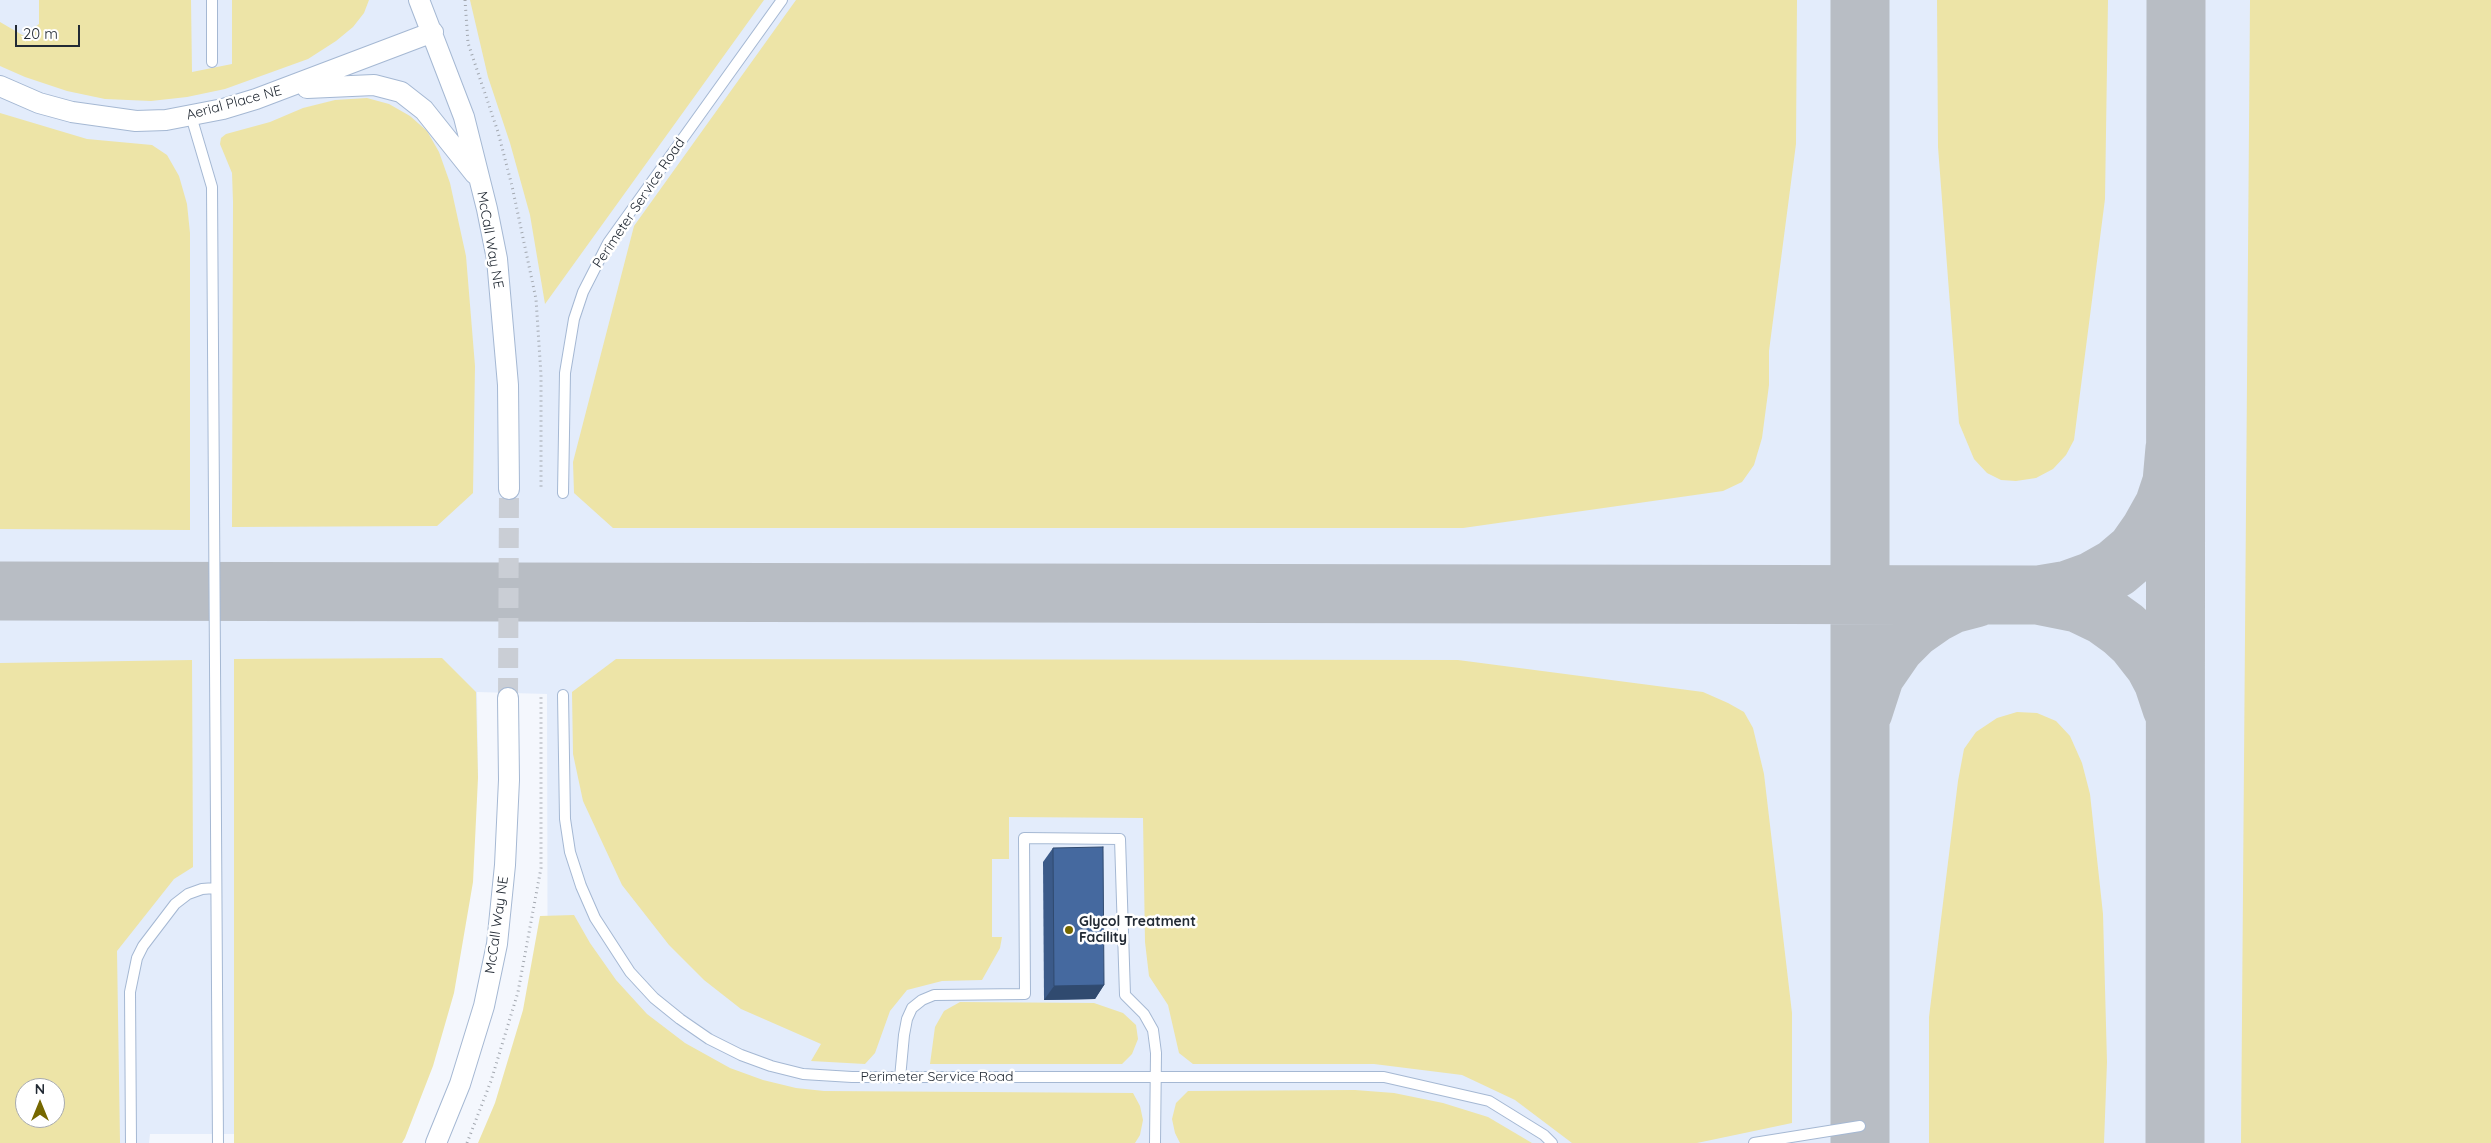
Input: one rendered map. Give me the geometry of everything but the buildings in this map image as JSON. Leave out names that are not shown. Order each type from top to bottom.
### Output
[{"type":"street","name":"McCall Way NE","points":[[419,0],[433,32],[464,117],[487,209],[497,259],[508,385],[509,490]]},
{"type":"street","name":"Aerial Place NE","points":[[0,86],[39,103],[72,112],[107,118],[166,120],[222,109],[285,90],[433,32]]},
{"type":"street","points":[[285,90],[356,84],[387,87],[401,92],[424,110],[479,179]]},
{"type":"street","name":"McCall Way NE","points":[[436,1143],[460,1084],[484,1006],[497,944],[505,865],[510,780],[508,698]]},
{"type":"lane","points":[[212,0],[212,62]]},
{"type":"lane","name":"Perimeter Service Road","points":[[563,493],[564,373],[574,319],[583,292],[608,243],[782,0]]},
{"type":"lane","points":[[191,116],[212,187],[218,1143]]},
{"type":"lane","name":"Perimeter Service Road","points":[[563,695],[564,819],[570,852],[581,886],[595,918],[630,972],[654,998],[709,1039],[741,1055],[771,1066],[803,1074],[900,1078],[1384,1076],[1489,1101],[1544,1135],[1552,1143]]},
{"type":"lane","points":[[900,1078],[907,1019],[912,1008],[922,1000],[934,995],[1025,994],[1024,838],[1120,839],[1125,995],[1144,1014],[1153,1030],[1156,1078],[1155,1143]]},
{"type":"lane","points":[[131,1143],[130,992],[137,958],[143,946],[175,904],[188,894],[202,889],[215,888]]},
{"type":"lane","points":[[1754,1143],[1860,1126]]},
{"type":"shaded area","points":[[0,0],[2491,0],[2491,1143],[548,1143],[547,694],[477,692],[478,776],[358,1134],[150,1134],[149,1143],[0,1143]]},
{"type":"shaded area","points":[[39,0],[191,0],[192,72],[232,64],[232,0],[369,0],[364,13],[353,27],[336,41],[308,59],[225,89],[187,97],[151,101],[105,99],[67,91],[25,77],[0,66],[0,22],[24,36],[39,24]]},
{"type":"shaded area","points":[[470,0],[764,0],[545,304],[530,215],[510,143],[488,77]]},
{"type":"shaded area","points":[[796,0],[1797,0],[1796,144],[1769,351],[1769,385],[1762,438],[1754,465],[1742,482],[1723,491],[1463,528],[613,528],[574,493],[573,462],[634,226]]},
{"type":"shaded area","points":[[1937,0],[2108,0],[2105,199],[2074,440],[2066,455],[2053,469],[2036,478],[2016,481],[2001,480],[1987,473],[1974,459],[1959,423],[1938,147]]},
{"type":"shaded area","points":[[2250,0],[2491,0],[2491,1143],[2241,1143]]},
{"type":"shaded area","points":[[367,98],[389,104],[410,116],[427,131],[439,152],[450,183],[466,256],[475,366],[473,493],[437,526],[232,527],[233,202],[232,173],[220,144],[221,138],[226,134],[270,122],[303,108],[335,100]]},
{"type":"shaded area","points":[[0,113],[87,139],[152,145],[167,155],[179,176],[187,204],[190,233],[190,530],[0,529]]},
{"type":"shaded area","points":[[442,658],[476,692],[478,778],[473,882],[454,993],[433,1066],[405,1138],[402,1143],[234,1143],[234,659]]},
{"type":"shaded area","points":[[616,659],[1458,660],[1703,692],[1744,712],[1753,728],[1764,774],[1792,1013],[1792,1123],[1697,1143],[1572,1143],[1515,1100],[1462,1075],[1374,1064],[1193,1064],[1179,1053],[1168,1005],[1149,976],[1145,942],[1143,818],[1009,817],[1009,859],[992,859],[992,937],[1002,937],[1000,948],[982,980],[942,981],[907,990],[890,1011],[875,1053],[865,1064],[811,1061],[821,1044],[741,1009],[704,980],[669,945],[622,885],[583,801],[573,754],[572,692]]},
{"type":"shaded area","points":[[192,660],[193,867],[174,879],[117,951],[120,1143],[0,1143],[0,663]]},
{"type":"shaded area","points":[[2017,712],[2037,713],[2056,721],[2070,736],[2082,763],[2090,794],[2103,914],[2107,1062],[2104,1143],[1929,1143],[1929,1017],[1958,781],[1964,749],[1976,732],[1997,718]]},
{"type":"shaded area","points":[[574,915],[590,943],[616,980],[647,1014],[685,1043],[730,1068],[763,1080],[796,1088],[824,1091],[1133,1093],[1140,1106],[1143,1120],[1140,1135],[1135,1143],[478,1143],[495,1103],[523,1010],[540,916]]},
{"type":"shaded area","points":[[960,1002],[1094,1003],[1123,1013],[1136,1025],[1138,1039],[1132,1054],[1122,1064],[930,1064],[935,1027],[944,1011]]},
{"type":"shaded area","points":[[1355,1090],[1394,1093],[1443,1103],[1488,1117],[1532,1143],[1180,1143],[1175,1133],[1172,1119],[1176,1103],[1188,1091]]},
{"type":"taxiway","points":[[1860,0],[1860,1143]]},
{"type":"taxiway","points":[[2175,1143],[2176,0]]},
{"type":"taxiway","points":[[0,591],[2038,595],[2068,590],[2093,581],[2116,568],[2136,551],[2164,506],[2172,482],[2175,448]]},
{"type":"taxiway","points":[[2038,595],[2078,603],[2105,616],[2123,629],[2136,641],[2154,664],[2163,681],[2172,708]]},
{"type":"taxiway","points":[[1863,712],[1875,675],[1895,646],[1913,628],[1933,614],[1952,604],[1975,598]]},
{"type":"tunnel","points":[[508,698],[509,489]]},
{"type":"place","name":"Glycol Treatment Facility","points":[[1069,930]]}]
